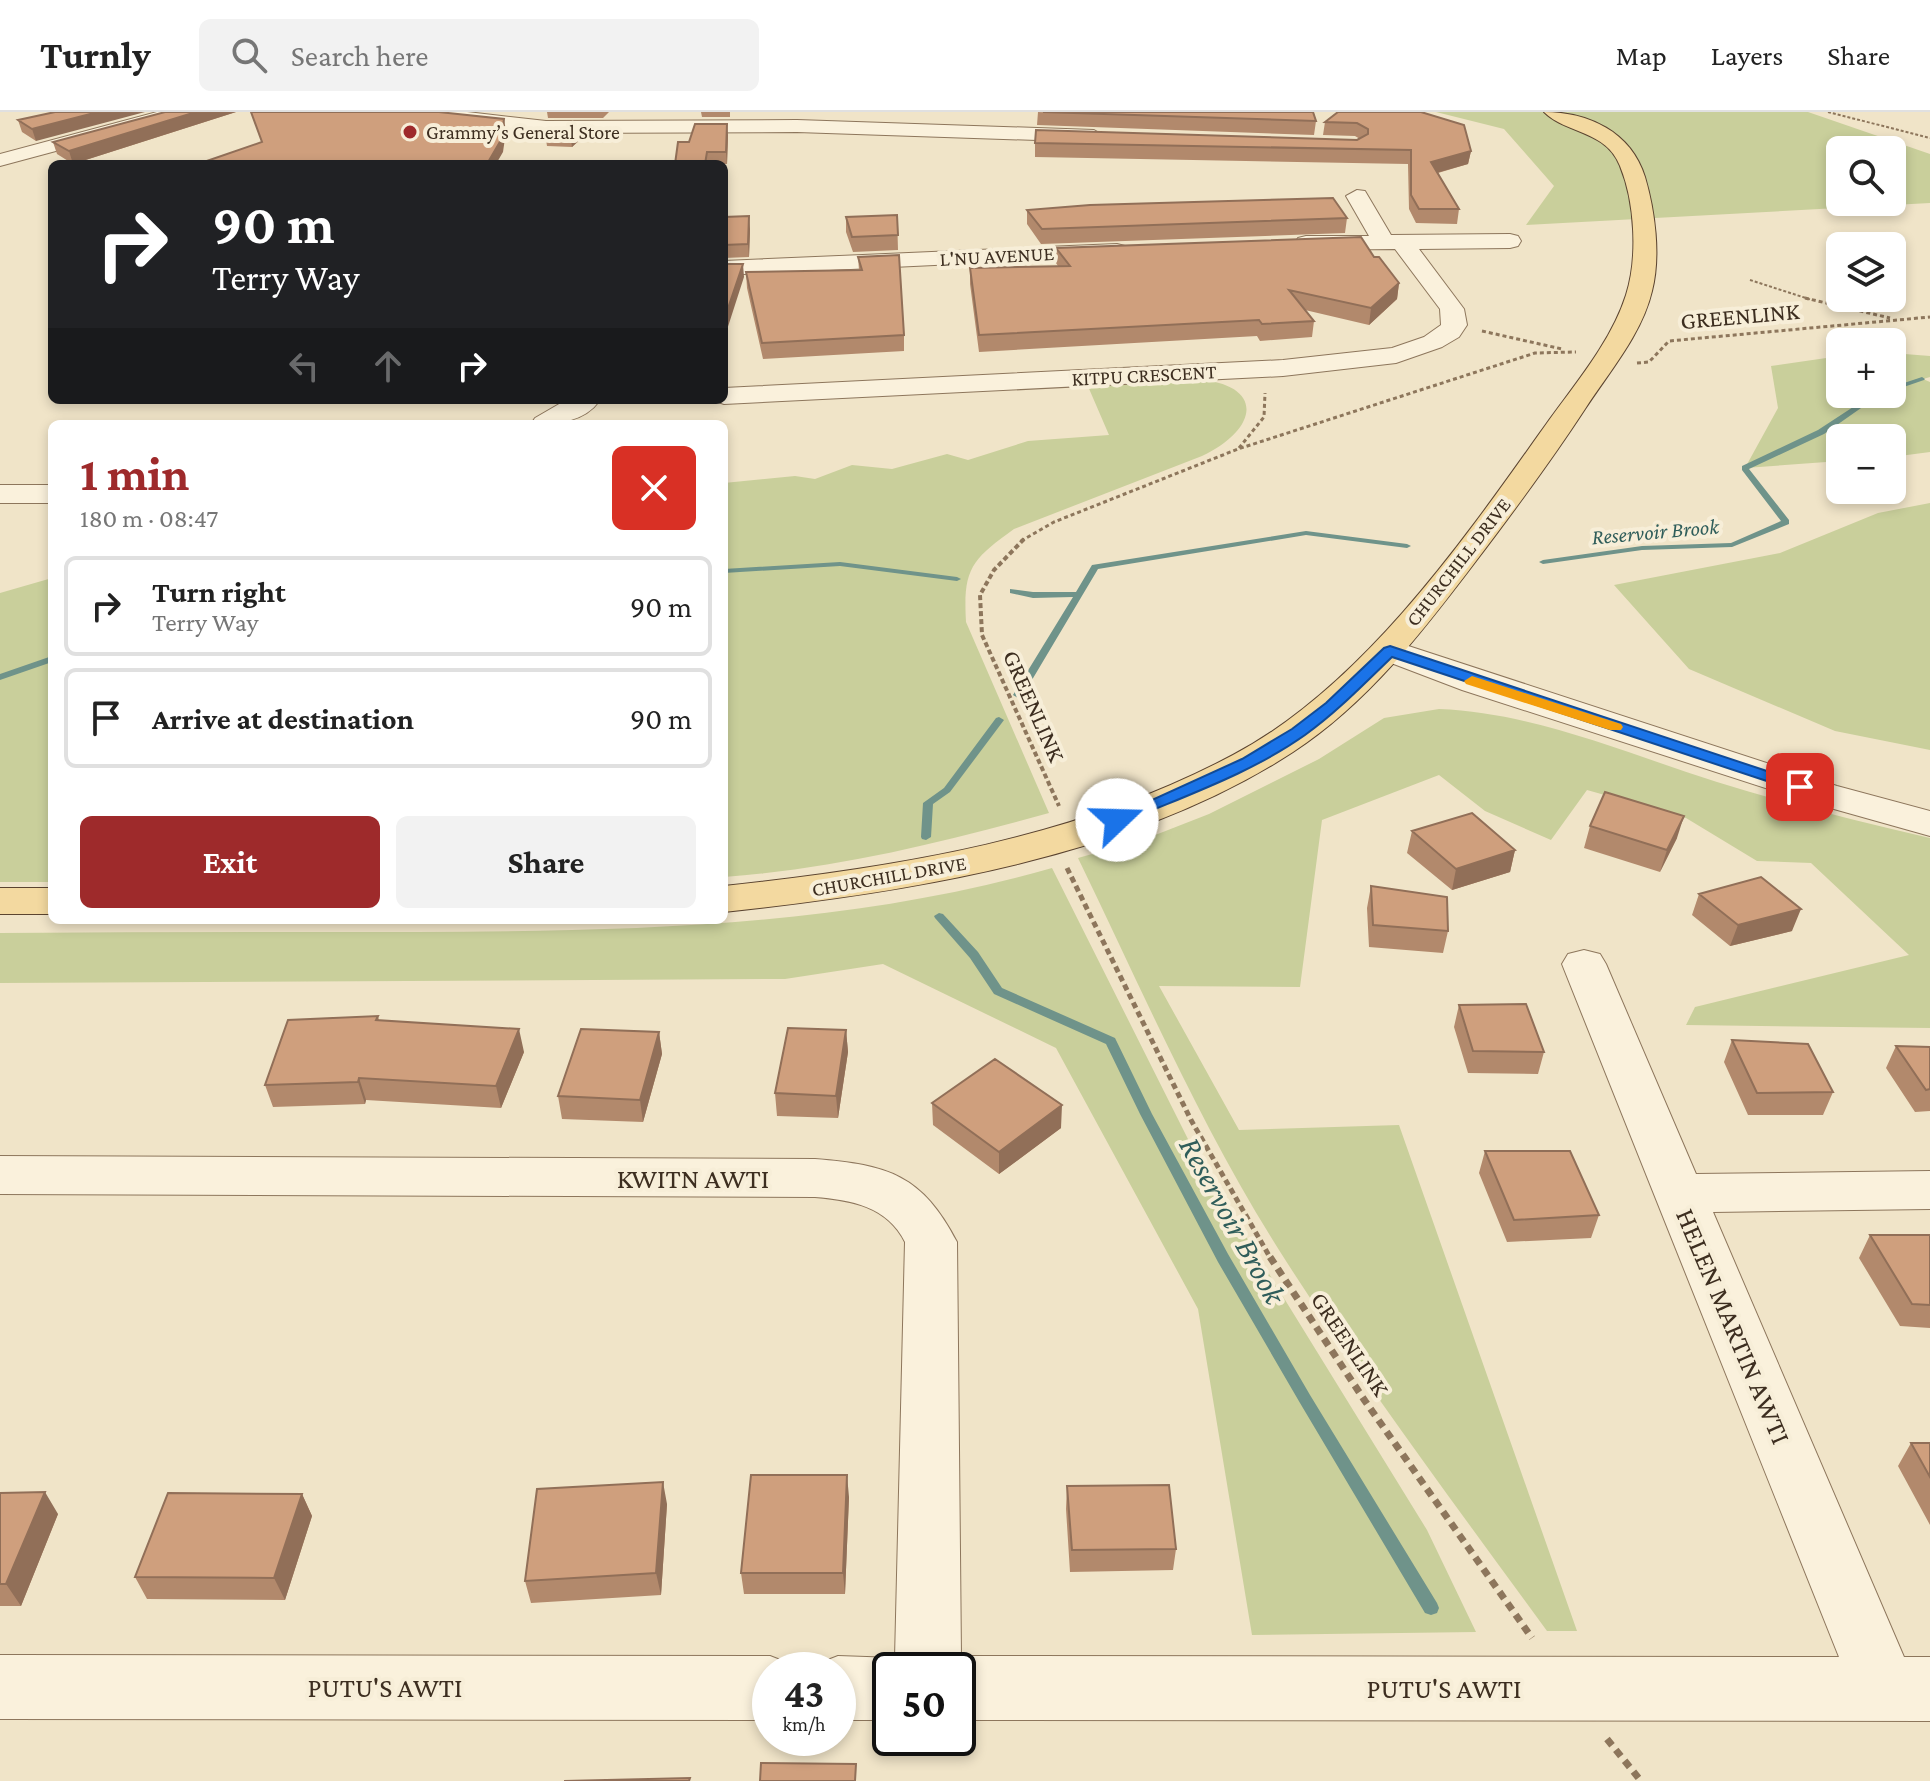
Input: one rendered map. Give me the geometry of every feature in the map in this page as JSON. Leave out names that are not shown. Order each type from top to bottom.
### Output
[{"type":"main road","name":"CHURCHILL DRIVE","points":[[728,899],[862,884],[974,862],[1063,839],[1144,810],[1248,763],[1298,733],[1332,707],[1390,651],[1544,450],[1631,315],[1641,286],[1644,239],[1634,174],[1628,159],[1613,143],[1591,128],[1554,112]]},
{"type":"main road","points":[[0,901],[48,901]]},
{"type":"street","points":[[4,159],[179,112]]},
{"type":"street","points":[[417,112],[522,126],[797,126],[1111,137]]},
{"type":"street","points":[[4,159],[41,174]]},
{"type":"street","points":[[1357,196],[1452,309],[1454,325]]},
{"type":"street","points":[[1285,243],[1510,241]]},
{"type":"street","name":"L'NU AVENUE","points":[[728,268],[1146,249]]},
{"type":"street","name":"KITPU CRESCENT","points":[[728,396],[1258,369],[1396,355],[1433,342],[1450,332],[1454,325]]},
{"type":"street","points":[[552,420],[579,404]]},
{"type":"street","points":[[0,494],[48,494]]},
{"type":"street","points":[[1390,651],[1475,682],[1810,790],[1930,824]]},
{"type":"street","name":"HELEN MARTIN AWTI","points":[[1584,964],[1679,1193],[1907,1689]]},
{"type":"street","name":"KWITN AWTI","points":[[0,1175],[815,1178],[846,1180],[891,1194],[923,1221],[931,1242],[928,1652]]},
{"type":"street","points":[[1679,1193],[1930,1190]]},
{"type":"street","name":"PUTU'S AWTI","points":[[0,1687],[752,1688]]},
{"type":"street","name":"PUTU'S AWTI","points":[[976,1688],[1907,1689]]},
{"type":"path","points":[[1828,112],[1930,138]]},
{"type":"path","points":[[1750,280],[1834,307],[1899,319]]},
{"type":"path","name":"GREENLINK","points":[[1641,1781],[1567,1688],[1338,1360],[1268,1253],[1209,1153],[1065,863],[1059,807],[982,635],[980,595],[994,570],[1021,541],[1054,522],[1238,449],[1535,353],[1571,351],[1649,362],[1669,341],[1930,317]]},
{"type":"path","points":[[1454,325],[1571,351]]},
{"type":"path","points":[[1238,449],[1259,429],[1268,409],[1258,369]]},
{"type":"green space","points":[[1436,112],[1808,112],[1878,136],[1826,136],[1826,209],[1526,225],[1554,186],[1504,129]]},
{"type":"green space","points":[[1906,146],[1930,154],[1930,203],[1906,204]]},
{"type":"green space","points":[[1906,354],[1930,356],[1930,377],[1923,379],[1930,382],[1930,452],[1906,455],[1906,424],[1826,424],[1826,462],[1745,468],[1778,408],[1771,366],[1826,358],[1826,408],[1906,408]]},
{"type":"green space","points":[[1195,379],[1234,389],[1243,398],[1246,409],[1244,421],[1235,433],[1202,456],[1014,529],[988,549],[973,567],[966,589],[966,622],[1049,813],[848,861],[728,877],[728,483],[795,476],[815,479],[852,465],[892,469],[947,454],[968,460],[1028,441],[1109,435],[1087,384]]},
{"type":"green space","points":[[1930,503],[1930,750],[1835,731],[1689,669],[1614,585],[1780,553],[1878,513]]},
{"type":"green space","points":[[48,579],[48,882],[0,882],[0,593]]},
{"type":"green space","points":[[1439,709],[1475,712],[1545,726],[1743,790],[1930,838],[1930,1028],[1686,1025],[1695,1007],[1909,955],[1811,863],[1757,861],[1686,818],[1587,790],[1551,840],[1485,811],[1439,775],[1322,820],[1300,987],[1159,986],[1239,1130],[1399,1125],[1577,1631],[1547,1631],[1376,1395],[1279,1250],[1198,1107],[1078,858],[1145,839],[1209,814],[1319,759],[1384,718]]},
{"type":"green space","points":[[1052,868],[1197,1157],[1427,1530],[1476,1632],[1252,1635],[1198,1309],[1056,1048],[883,964],[785,979],[0,983],[0,933],[498,931],[728,924],[896,903],[974,888]]},
{"type":"building","points":[[55,112],[98,112],[32,129],[18,120]]},
{"type":"building","points":[[165,112],[196,112],[69,151],[53,142]]},
{"type":"building","points":[[251,112],[439,112],[504,119],[501,140],[489,160],[210,160],[262,142]]},
{"type":"building","points":[[1043,112],[1313,112],[1316,121]]},
{"type":"building","points":[[1338,112],[1421,112],[1464,125],[1471,151],[1431,162],[1459,209],[1419,209],[1411,195],[1411,150],[1035,143],[1036,130],[1357,140],[1368,134],[1368,129],[1357,123],[1325,122]]},
{"type":"building","points":[[695,124],[727,124],[726,152],[707,152],[706,160],[676,160],[678,142],[689,142]]},
{"type":"building","points":[[546,129],[583,129],[571,140],[546,140]]},
{"type":"building","points":[[1333,198],[1347,218],[1042,229],[1027,210],[1090,205]]},
{"type":"building","points":[[897,215],[898,235],[852,237],[846,217]]},
{"type":"building","points":[[749,216],[748,244],[728,245],[728,217]]},
{"type":"building","points":[[1361,237],[1374,257],[1379,257],[1399,283],[1371,308],[1289,290],[1314,321],[1262,324],[1259,320],[979,335],[970,268],[1070,266],[1056,248]]},
{"type":"building","points":[[899,255],[904,335],[762,343],[746,272],[862,270],[858,257]]},
{"type":"building","points":[[728,264],[743,264],[728,308]]},
{"type":"building","points":[[1605,792],[1684,816],[1667,850],[1590,826]]},
{"type":"building","points":[[1472,813],[1515,850],[1456,869],[1412,831]]},
{"type":"building","points":[[1761,877],[1801,909],[1738,925],[1699,894]]},
{"type":"building","points":[[1371,886],[1447,897],[1448,931],[1373,925]]},
{"type":"building","points":[[1526,1004],[1544,1052],[1473,1051],[1459,1005]]},
{"type":"building","points":[[378,1016],[376,1020],[519,1029],[496,1086],[359,1078],[358,1082],[265,1085],[288,1020]]},
{"type":"building","points":[[788,1028],[846,1030],[836,1096],[775,1093]]},
{"type":"building","points":[[581,1029],[659,1032],[640,1100],[558,1096]]},
{"type":"building","points":[[1732,1040],[1808,1044],[1833,1092],[1757,1093]]},
{"type":"building","points":[[1896,1046],[1930,1047],[1930,1089],[1926,1090]]},
{"type":"building","points":[[995,1059],[1062,1105],[999,1152],[932,1103]]},
{"type":"building","points":[[1485,1151],[1570,1151],[1599,1215],[1514,1220]]},
{"type":"building","points":[[1870,1235],[1930,1235],[1930,1305],[1912,1304]]},
{"type":"building","points":[[1911,1443],[1930,1443],[1930,1477]]},
{"type":"building","points":[[751,1475],[847,1475],[843,1573],[741,1573]]},
{"type":"building","points":[[663,1482],[656,1573],[525,1581],[537,1489]]},
{"type":"building","points":[[1169,1485],[1176,1549],[1072,1550],[1067,1486]]},
{"type":"building","points":[[45,1492],[6,1584],[0,1584],[0,1493]]},
{"type":"building","points":[[168,1493],[302,1494],[274,1578],[135,1577]]},
{"type":"building","points":[[761,1763],[856,1764],[855,1781],[760,1781]]},
{"type":"building","points":[[690,1778],[689,1781],[564,1781]]},
{"type":"waterway","name":"Reservoir Brook","points":[[1906,384],[1922,379]]},
{"type":"waterway","name":"Reservoir Brook","points":[[1543,562],[1642,548],[1732,545],[1786,522],[1745,468],[1821,432],[1857,408]]},
{"type":"waterway","name":"Reservoir Brook","points":[[1079,594],[1095,567],[1306,533],[1407,546]]},
{"type":"waterway","points":[[728,571],[840,564],[957,579]]},
{"type":"waterway","points":[[1013,591],[1033,595],[1079,594]]},
{"type":"waterway","name":"Reservoir Brook","points":[[1018,695],[1079,594]]},
{"type":"waterway","points":[[0,677],[48,660]]},
{"type":"waterway","name":"Reservoir Brook","points":[[926,837],[928,803],[947,790],[999,720]]},
{"type":"waterway","name":"Reservoir Brook","points":[[939,916],[974,955],[998,991],[1111,1041],[1223,1258],[1431,1608]]},
{"type":"slow traffic","points":[[1472,681],[1616,727]]},
{"type":"place","name":"Grammy’s General Store","points":[[410,132]]},
{"type":"route","points":[[1117,820],[1248,763],[1298,733],[1332,707],[1390,651],[1475,682],[1800,787]]}]
